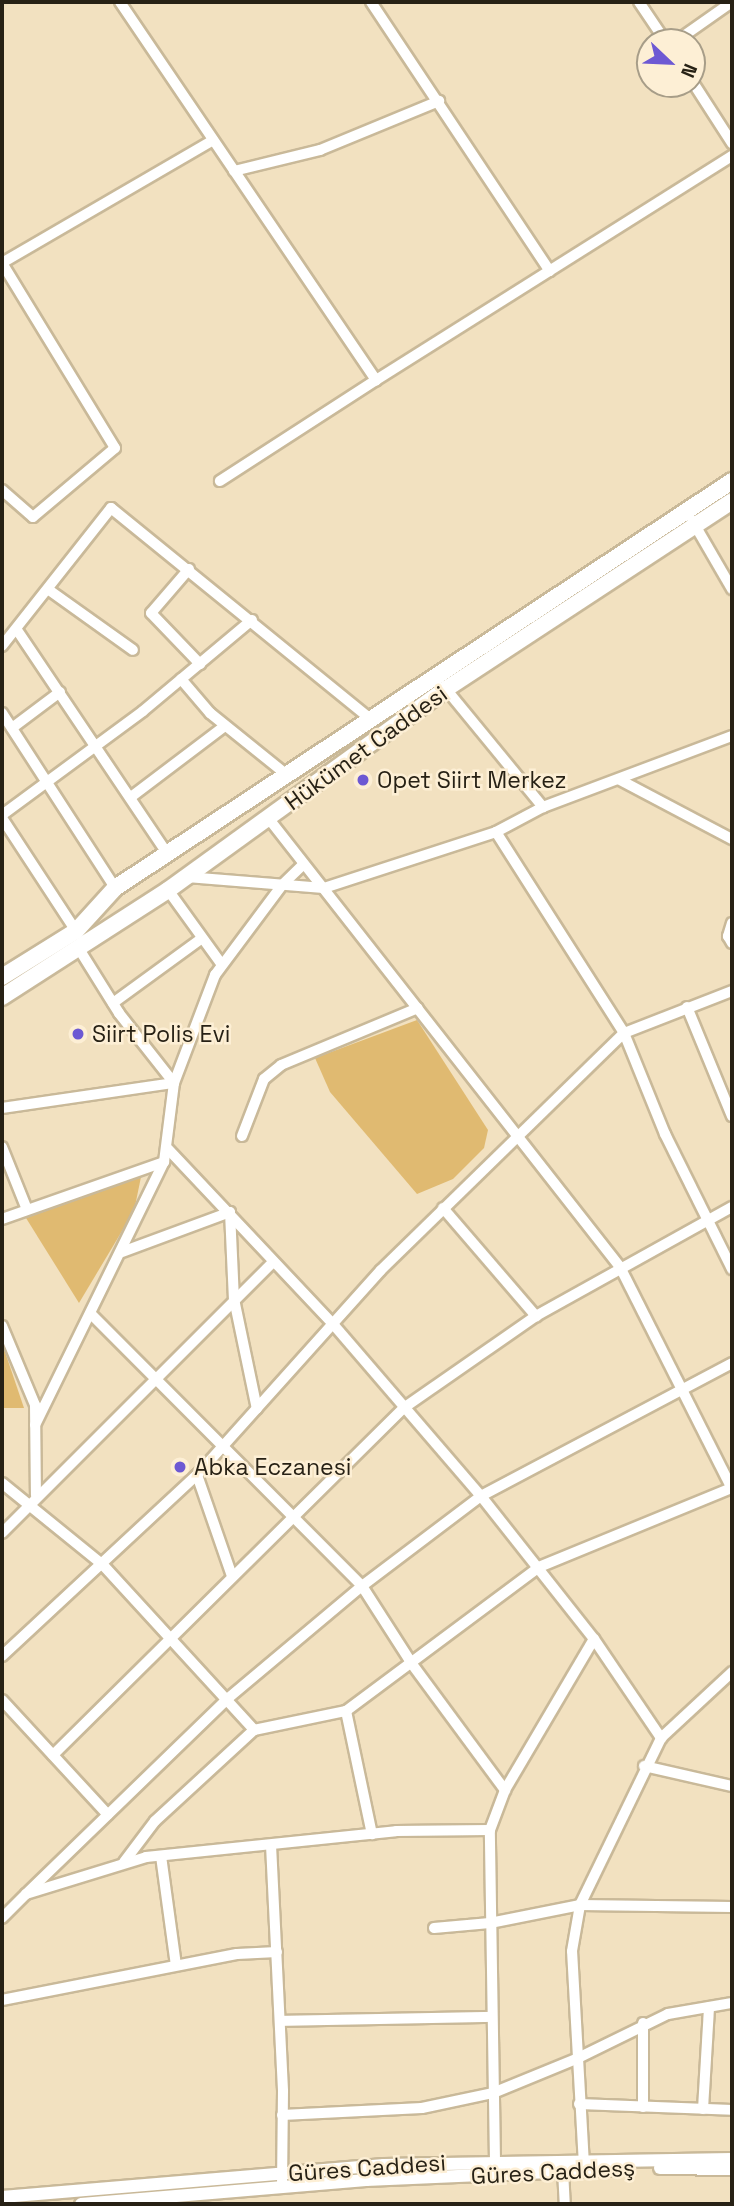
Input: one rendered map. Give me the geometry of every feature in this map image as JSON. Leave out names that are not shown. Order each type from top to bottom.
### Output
[{"type":"main road","points":[[3,974],[76,931],[115,888],[369,718],[691,518],[732,481]]},
{"type":"main road","name":"Hükümet Caddesi","points":[[2,997],[168,891],[446,689],[691,518],[732,501]]},
{"type":"street","points":[[120,2],[376,380]]},
{"type":"street","points":[[371,2],[550,271]]},
{"type":"street","points":[[639,2],[657,28]]},
{"type":"street","points":[[695,28],[732,2]]},
{"type":"street","points":[[703,98],[732,142]]},
{"type":"street","points":[[234,171],[320,150],[439,101]]},
{"type":"street","points":[[2,490],[33,517],[115,448],[2,263],[213,140]]},
{"type":"street","points":[[220,481],[732,156]]},
{"type":"street","points":[[2,646],[49,590],[111,508],[369,718]]},
{"type":"street","points":[[691,518],[732,589]]},
{"type":"street","points":[[189,569],[151,612],[200,664]]},
{"type":"street","points":[[49,590],[133,650]]},
{"type":"street","points":[[76,931],[2,817],[252,621]]},
{"type":"street","points":[[17,630],[97,745],[167,853]]},
{"type":"street","points":[[181,679],[225,726],[286,774]]},
{"type":"street","points":[[446,689],[544,807]]},
{"type":"street","points":[[12,729],[60,692]]},
{"type":"street","points":[[2,713],[115,888]]},
{"type":"street","points":[[131,797],[225,726]]},
{"type":"street","points":[[187,877],[324,888],[496,832],[544,807],[732,736]]},
{"type":"street","points":[[620,780],[732,839]]},
{"type":"street","points":[[124,1863],[155,1821],[254,1730],[346,1711],[538,1567],[732,1488],[620,1267],[269,819]]},
{"type":"street","points":[[496,832],[624,1033],[707,1221],[732,1269]]},
{"type":"street","points":[[36,1425],[92,1315],[164,1162],[169,1149],[174,1083],[222,965],[282,885],[304,863]]},
{"type":"street","points":[[168,891],[222,965]]},
{"type":"street","points":[[732,923],[728,936],[732,943]]},
{"type":"street","points":[[113,1003],[202,938]]},
{"type":"street","points":[[79,949],[113,1003],[174,1083]]},
{"type":"street","points":[[2,1656],[197,1475],[333,1324],[443,1208],[624,1033],[732,991]]},
{"type":"street","points":[[688,1007],[732,1116]]},
{"type":"street","points":[[242,1136],[264,1079],[281,1065],[418,1008]]},
{"type":"street","points":[[2,1108],[174,1083]]},
{"type":"street","points":[[2,1147],[26,1207]]},
{"type":"street","points":[[169,1149],[333,1324],[481,1496],[594,1639],[661,1738]]},
{"type":"street","points":[[2,1219],[26,1207],[164,1162]]},
{"type":"street","points":[[53,1755],[405,1406],[536,1316],[732,1207]]},
{"type":"street","points":[[443,1208],[536,1316]]},
{"type":"street","points":[[122,1252],[230,1212]]},
{"type":"street","points":[[230,1212],[234,1298],[257,1409]]},
{"type":"street","points":[[2,1533],[28,1503],[155,1375],[273,1262]]},
{"type":"street","points":[[92,1315],[225,1444],[362,1586],[412,1664],[505,1790]]},
{"type":"street","points":[[2,1326],[35,1405],[36,1495]]},
{"type":"street","points":[[2,1918],[226,1700],[362,1586],[481,1496],[732,1363]]},
{"type":"street","points":[[197,1475],[232,1576]]},
{"type":"street","points":[[2,1483],[103,1565],[254,1730]]},
{"type":"street","points":[[495,2161],[490,1830],[505,1790],[594,1639]]},
{"type":"street","points":[[584,2165],[572,1951],[580,1905],[645,1766],[661,1738],[732,1672]]},
{"type":"street","points":[[2,1700],[108,1815]]},
{"type":"street","points":[[346,1711],[372,1834]]},
{"type":"street","points":[[645,1766],[732,1786]]},
{"type":"street","points":[[26,1894],[124,1863],[161,1856],[372,1834],[490,1830]]},
{"type":"street","points":[[271,1844],[280,2021],[282,2179]]},
{"type":"street","points":[[161,1856],[176,1965]]},
{"type":"street","points":[[434,1928],[490,1923],[580,1905],[732,1907]]},
{"type":"street","points":[[2,2000],[176,1965],[277,1952]]},
{"type":"street","points":[[282,2115],[422,2108],[493,2093],[576,2059],[643,2023],[732,2003]]},
{"type":"street","points":[[703,2109],[709,2007]]},
{"type":"street","points":[[280,2021],[492,2017]]},
{"type":"street","points":[[643,2023],[643,2107]]},
{"type":"street","points":[[579,2104],[732,2110]]},
{"type":"street","name":"Güres Caddesi","points":[[2,2197],[282,2179],[495,2161],[584,2165],[732,2159]]},
{"type":"street","name":"Güres Caddesş","points":[[80,2204],[161,2201],[282,2179],[564,2170],[584,2165],[732,2169]]},
{"type":"street","points":[[564,2170],[565,2204]]},
{"type":"shaded area","points":[[417,1020],[488,1130],[484,1148],[453,1179],[417,1194],[330,1092],[315,1058]]},
{"type":"shaded area","points":[[141,1177],[134,1211],[79,1303],[26,1218]]},
{"type":"shaded area","points":[[2,1346],[4,1349],[24,1408],[2,1408]]},
{"type":"place","name":"Opet Siirt Merkez","points":[[363,780]]},
{"type":"place","name":"Siirt Polis Evi","points":[[78,1034]]},
{"type":"place","name":"Abka Eczanesi","points":[[180,1467]]}]
